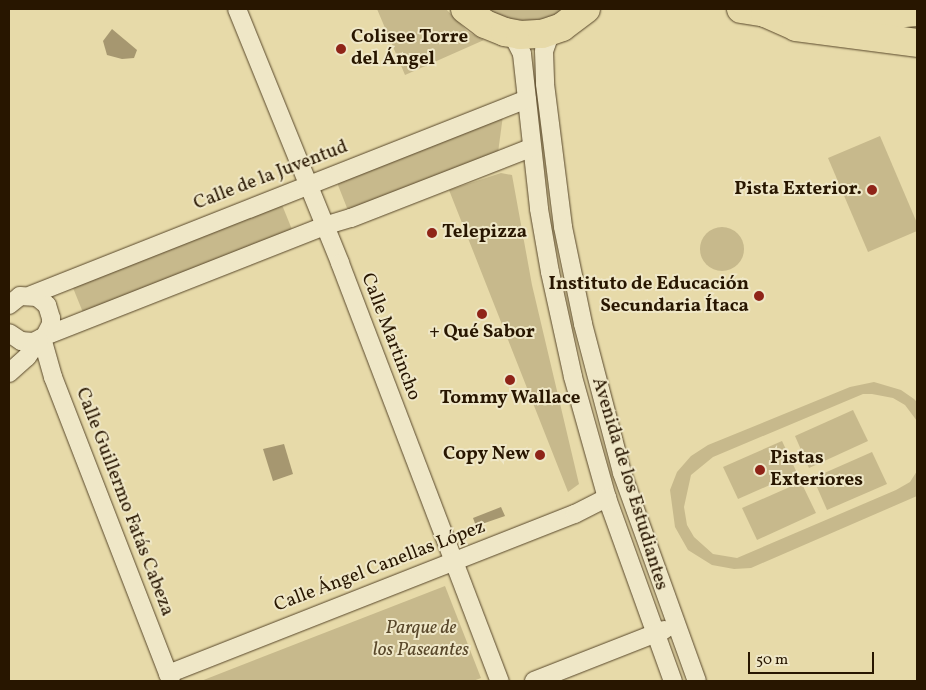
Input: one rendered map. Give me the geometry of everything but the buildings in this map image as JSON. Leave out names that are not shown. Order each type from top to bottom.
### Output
[{"type":"main road","points":[[465,9],[485,24],[512,34],[531,35],[551,31],[570,22],[586,9]]},
{"type":"main road","points":[[753,11],[870,16],[917,12]]},
{"type":"main road","points":[[753,11],[796,27],[917,44]]},
{"type":"street","name":"Calle Martincho","points":[[237,9],[308,184],[500,681]]},
{"type":"street","name":"Avenida de los Estudiantes","points":[[551,31],[545,46],[544,61],[563,227],[582,324],[606,421],[622,473],[697,681]]},
{"type":"street","name":"Avenida de los Estudiantes","points":[[512,34],[522,54],[539,209],[569,360],[607,498],[654,633],[673,681]]},
{"type":"street","name":"Calle de la Juventud","points":[[10,302],[20,296],[31,295],[527,99]]},
{"type":"street","points":[[9,332],[21,342],[42,338],[324,226],[351,218],[531,148]]},
{"type":"street","points":[[539,209],[563,227]]},
{"type":"street","points":[[9,373],[27,357],[51,324],[50,311],[43,300],[31,295]]},
{"type":"street","name":"Calle Guillermo Fatás Cabeza","points":[[42,338],[52,377],[169,678]]},
{"type":"street","name":"Calle Ángel Canellas López","points":[[169,678],[453,561],[575,514],[607,498]]},
{"type":"street","points":[[534,681],[654,633],[677,626]]},
{"type":"green space","points":[[377,9],[446,9],[468,32],[484,40],[405,75]]},
{"type":"green space","points":[[478,9],[572,9],[526,26]]},
{"type":"green space","points":[[504,108],[497,160],[351,218],[334,175]]},
{"type":"green space","name":"Pista Exterior.","points":[[880,136],[917,223],[917,231],[868,252],[828,158]]},
{"type":"green space","points":[[501,173],[512,175],[532,285],[579,484],[568,492],[449,190]]},
{"type":"green space","points":[[280,200],[293,232],[84,315],[71,283]]},
{"type":"green space","points":[[722,227],[734,231],[740,237],[744,249],[740,261],[734,267],[722,271],[710,267],[704,261],[700,249],[704,237],[710,231]]},
{"type":"green space","points":[[874,382],[901,390],[914,399],[917,402],[917,421],[905,405],[893,398],[863,394],[713,457],[691,475],[684,507],[687,525],[694,537],[713,554],[737,558],[896,490],[910,482],[917,471],[917,496],[751,568],[734,569],[712,565],[688,550],[675,527],[670,490],[677,472],[691,456],[708,445],[850,387]]},
{"type":"green space","points":[[853,410],[868,441],[809,468],[795,436]]},
{"type":"green space","name":"Pistas Exteriores","points":[[782,441],[797,473],[738,499],[723,467]]},
{"type":"green space","points":[[872,452],[887,484],[827,510],[813,478]]},
{"type":"green space","points":[[801,482],[816,513],[757,540],[742,508]]},
{"type":"green space","name":"Parque de los Paseantes","points":[[445,586],[481,678],[473,681],[201,681]]},
{"type":"shaded area","points":[[112,29],[137,50],[134,58],[122,59],[107,55],[103,41]]},
{"type":"shaded area","points":[[284,444],[293,474],[273,481],[263,449]]},
{"type":"shaded area","points":[[501,507],[505,516],[476,526],[473,518]]},
{"type":"place","name":"Colisee Torre del Ángel","points":[[341,49]]},
{"type":"place","name":"Pista Exterior.","points":[[872,190]]},
{"type":"place","name":"Telepizza","points":[[432,233]]},
{"type":"place","name":"Instituto de Educación Secundaria Ítaca","points":[[759,296]]},
{"type":"place","name":"+ Qué Sabor","points":[[482,314]]},
{"type":"place","name":"Tommy Wallace","points":[[510,380]]},
{"type":"place","name":"Copy New","points":[[540,455]]},
{"type":"place","name":"Pistas Exteriores","points":[[760,470]]}]
